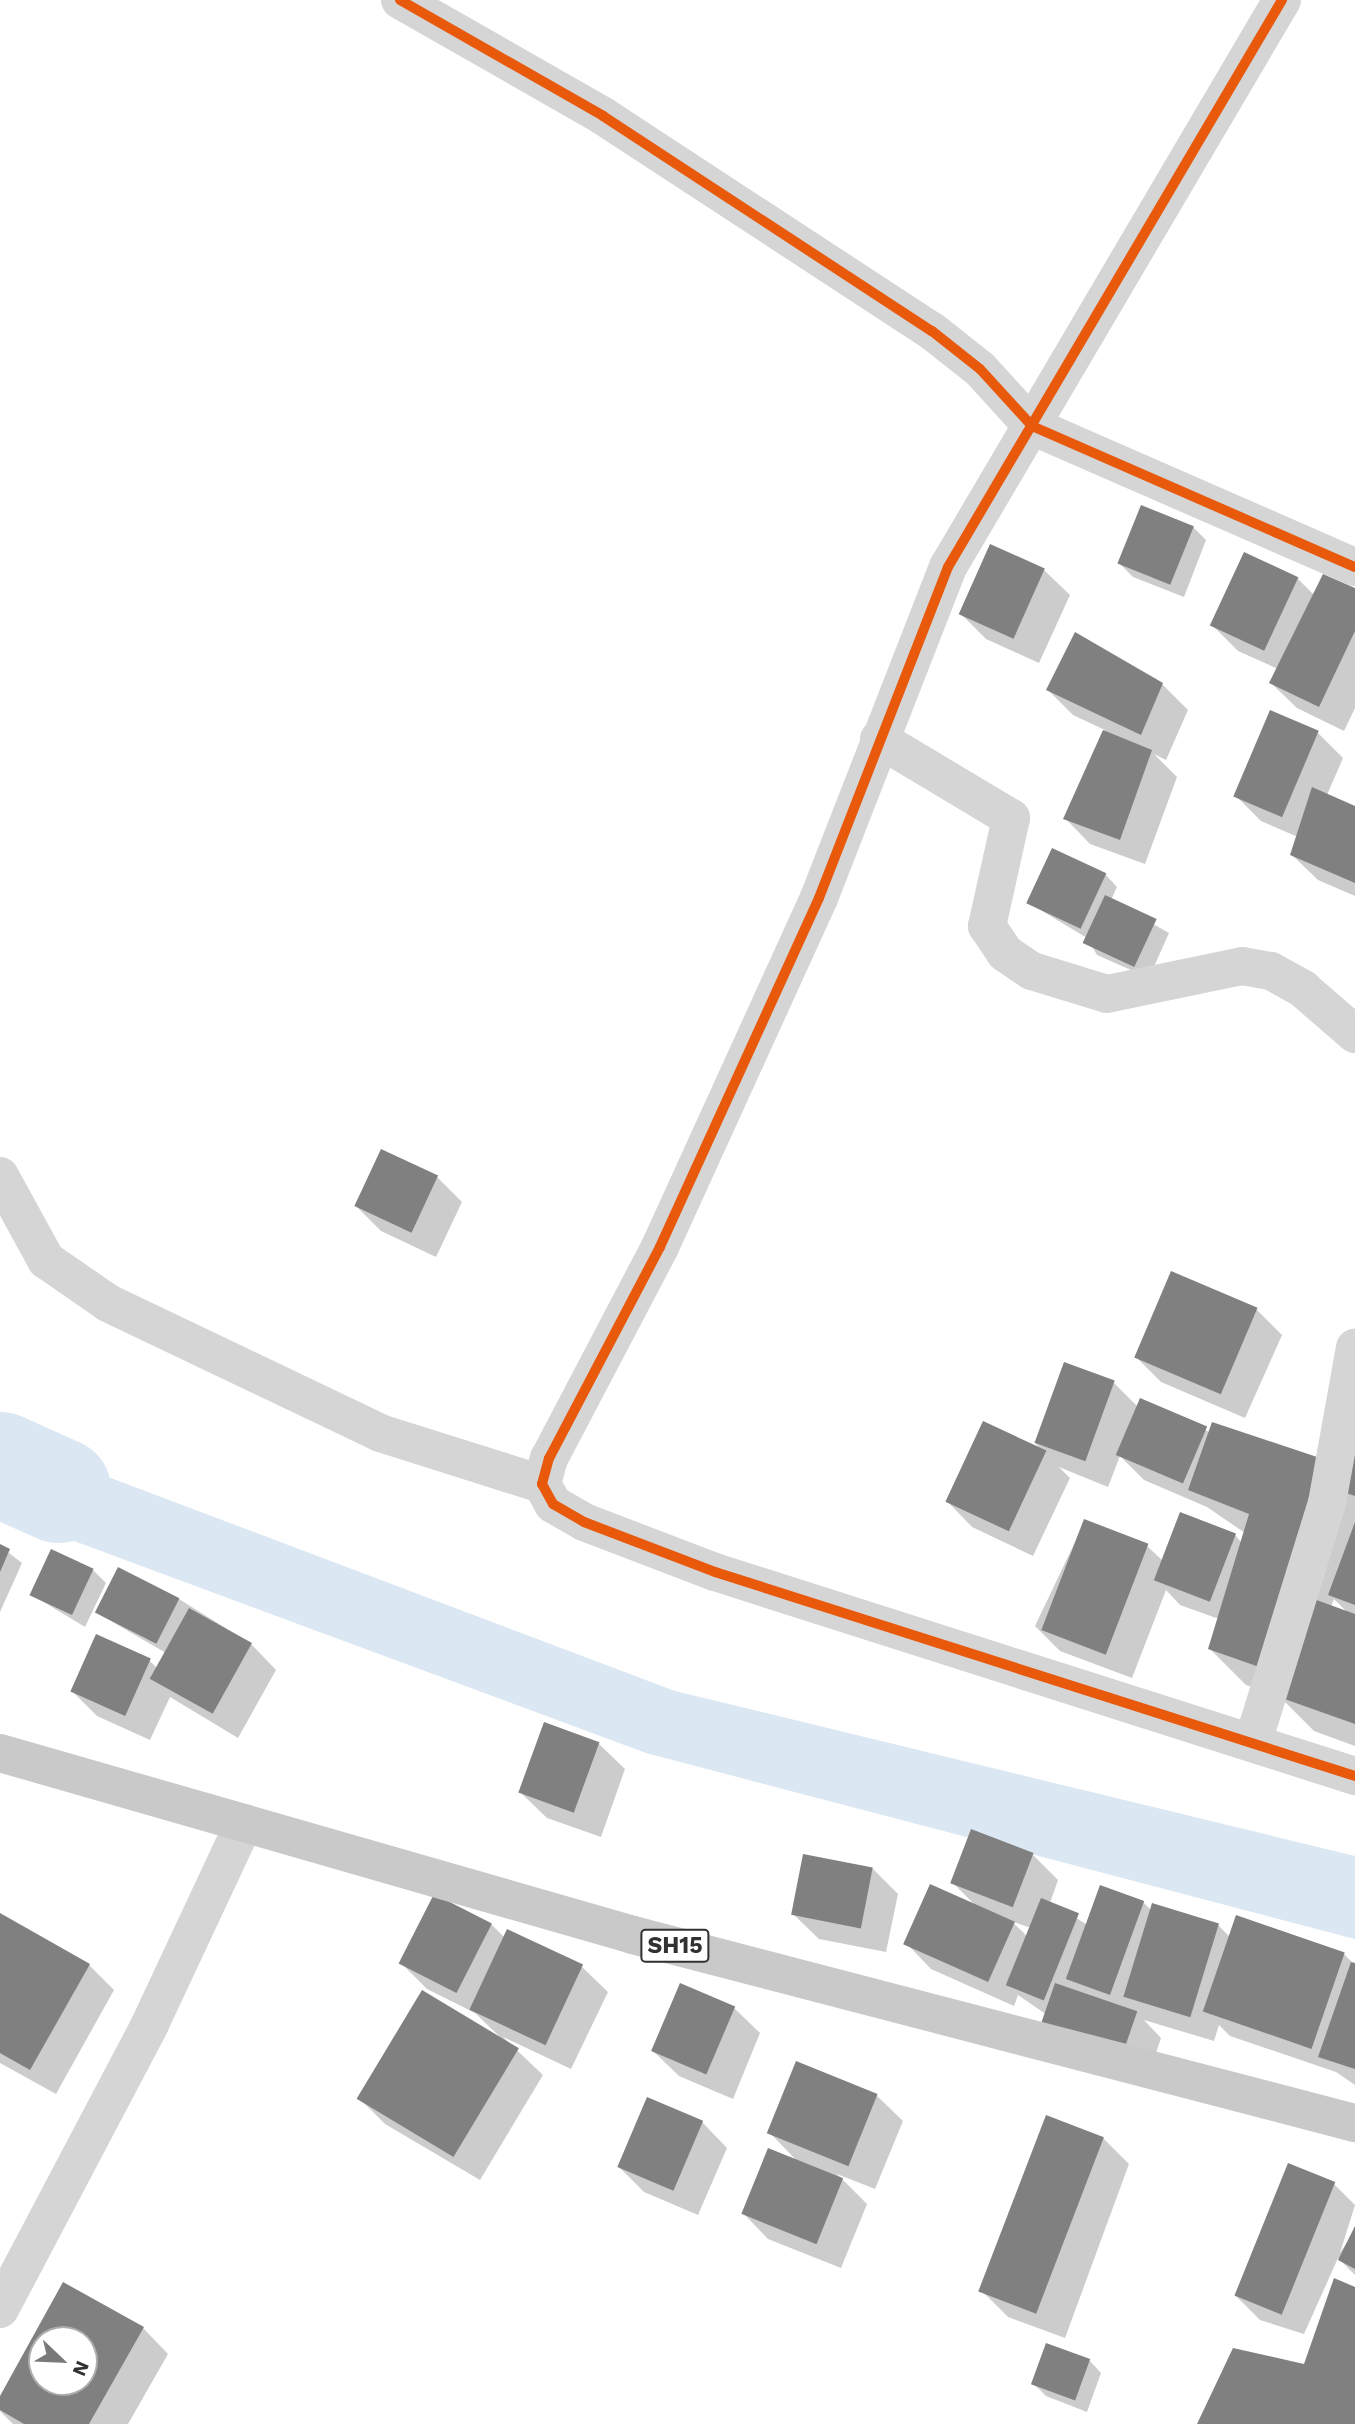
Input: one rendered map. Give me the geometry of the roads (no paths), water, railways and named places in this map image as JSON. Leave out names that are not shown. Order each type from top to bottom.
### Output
[{"type":"main road","name":"SH15","points":[[0,1754],[633,1935],[1355,2123]]},
{"type":"street","points":[[400,0],[603,116],[932,331],[980,369],[1032,426],[1355,567]]},
{"type":"street","points":[[542,1484],[549,1458],[660,1247],[813,910],[948,567],[1282,0]]},
{"type":"street","points":[[879,739],[1011,818],[987,926],[1005,953],[1032,971],[1107,994],[1242,966],[1271,971],[1303,989],[1355,1034]]},
{"type":"street","points":[[0,1176],[46,1260],[108,1303],[380,1433],[542,1484],[553,1504],[584,1522],[715,1572],[1355,1776]]},
{"type":"street","points":[[1253,1742],[1327,1503],[1355,1347]]},
{"type":"street","points":[[0,2309],[150,2024],[244,1823]]},
{"type":"waterway","points":[[0,1464],[58,1490]]}]
